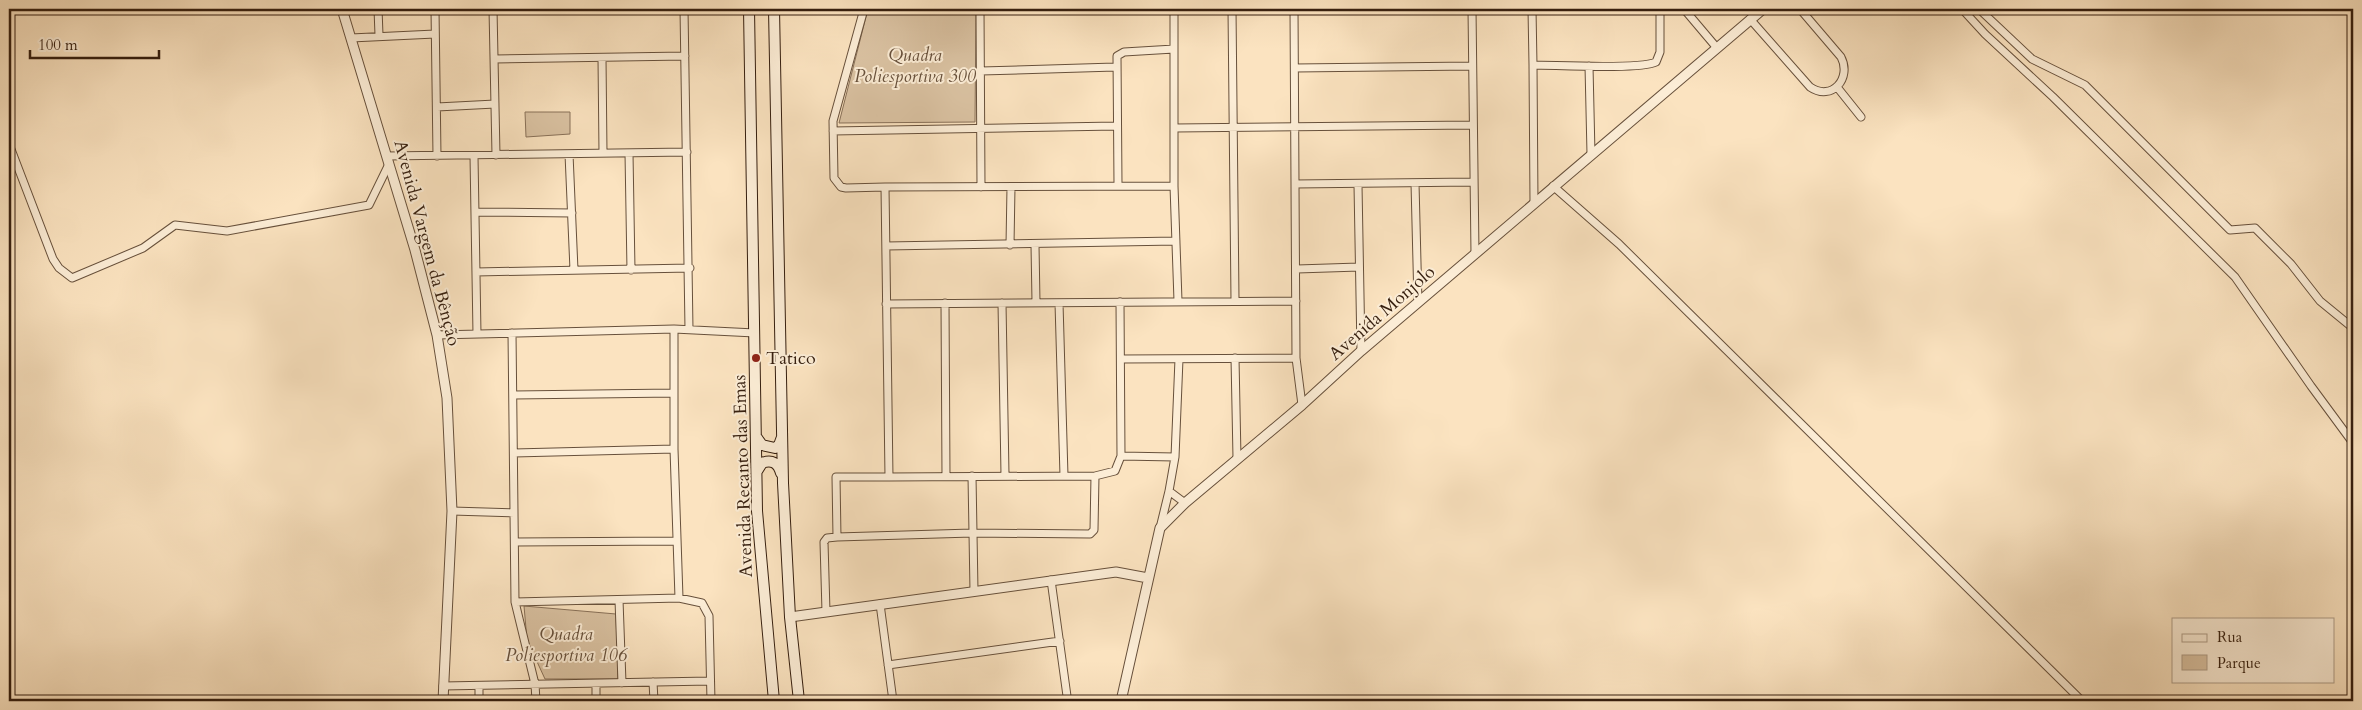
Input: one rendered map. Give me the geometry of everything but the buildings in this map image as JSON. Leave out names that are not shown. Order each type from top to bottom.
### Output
[{"type":"main road","name":"Avenida Recanto das Emas","points":[[749,9],[757,510],[774,701]]},
{"type":"main road","points":[[774,9],[783,476],[790,618],[799,701]]},
{"type":"main road","points":[[757,438],[762,445],[775,448],[779,445],[782,436]]},
{"type":"main road","points":[[757,472],[762,463],[773,462],[779,465],[783,476]]},
{"type":"street","name":"Avenida Vargem da Bênção","points":[[342,9],[415,250],[437,335],[447,398],[452,511],[443,701]]},
{"type":"street","points":[[378,9],[379,35]]},
{"type":"street","points":[[435,9],[437,156]]},
{"type":"street","points":[[493,9],[496,155]]},
{"type":"street","points":[[684,9],[690,268],[689,329]]},
{"type":"street","points":[[864,9],[836,111],[833,130],[836,182],[846,188],[1174,186]]},
{"type":"street","points":[[980,9],[981,187]]},
{"type":"street","points":[[1174,9],[1174,186],[1178,301]]},
{"type":"street","points":[[1232,9],[1235,300]]},
{"type":"street","points":[[1302,405],[1296,358],[1297,269],[1294,10],[1420,9]]},
{"type":"street","points":[[1472,9],[1475,254]]},
{"type":"street","points":[[1532,9],[1534,203]]},
{"type":"street","points":[[1532,65],[1646,65],[1656,62],[1660,52],[1660,9]]},
{"type":"street","points":[[1684,9],[1717,48]]},
{"type":"street","name":"Avenida Monjolo","points":[[1160,528],[1185,503],[1302,405],[1361,351],[1762,9]]},
{"type":"street","points":[[1750,19],[1810,87],[1816,91],[1825,92],[1837,87],[1846,66],[1841,57],[1800,9]]},
{"type":"street","points":[[1962,9],[1985,34],[2053,97],[2235,277],[2353,443]]},
{"type":"street","points":[[1979,9],[2032,59],[2085,85],[2230,230],[2255,228],[2291,264],[2320,301],[2353,328]]},
{"type":"street","points":[[352,38],[379,35],[435,34]]},
{"type":"street","points":[[1118,186],[1116,67],[1119,53],[1174,49]]},
{"type":"street","points":[[495,58],[686,56]]},
{"type":"street","points":[[602,58],[603,153]]},
{"type":"street","points":[[1295,68],[1472,66]]},
{"type":"street","points":[[1589,66],[1591,154]]},
{"type":"street","points":[[981,71],[1116,67]]},
{"type":"street","points":[[1837,87],[1861,117]]},
{"type":"street","points":[[437,107],[495,104]]},
{"type":"street","points":[[1175,128],[1473,124]]},
{"type":"street","points":[[833,130],[1116,126]]},
{"type":"street","points":[[9,144],[53,259],[59,268],[72,278],[143,248],[175,225],[227,231],[369,205],[388,160],[437,156],[687,152]]},
{"type":"street","points":[[629,153],[631,270]]},
{"type":"street","points":[[569,154],[574,270]]},
{"type":"street","points":[[474,156],[478,334]]},
{"type":"street","points":[[1295,184],[1358,185],[1474,182]]},
{"type":"street","points":[[1415,183],[1418,303]]},
{"type":"street","points":[[1358,185],[1361,351]]},
{"type":"street","points":[[1553,186],[1619,244],[2082,701]]},
{"type":"street","points":[[885,187],[889,477]]},
{"type":"street","points":[[1010,245],[1011,187]]},
{"type":"street","points":[[475,212],[572,213]]},
{"type":"street","points":[[886,246],[1035,245],[1176,241]]},
{"type":"street","points":[[1035,245],[1036,302]]},
{"type":"street","points":[[1297,269],[1359,267]]},
{"type":"street","points":[[476,272],[690,268]]},
{"type":"street","points":[[886,304],[1296,301]]},
{"type":"street","points":[[837,537],[836,477],[1096,476],[1115,472],[1121,456],[1120,302]]},
{"type":"street","points":[[945,303],[946,476]]},
{"type":"street","points":[[1002,303],[1006,475]]},
{"type":"street","points":[[1059,303],[1064,476]]},
{"type":"street","points":[[437,335],[674,329],[755,332]]},
{"type":"street","points":[[674,329],[674,450],[679,598]]},
{"type":"street","points":[[512,333],[515,602],[535,684],[536,701]]},
{"type":"street","points":[[1235,358],[1237,458]]},
{"type":"street","points":[[1121,359],[1296,358]]},
{"type":"street","points":[[1121,701],[1148,578],[1170,491],[1175,457],[1179,359]]},
{"type":"street","points":[[514,395],[674,392]]},
{"type":"street","points":[[514,453],[674,450]]},
{"type":"street","points":[[1121,456],[1175,457]]},
{"type":"street","points":[[972,476],[974,591]]},
{"type":"street","points":[[826,612],[824,542],[827,538],[972,533],[1092,533],[1094,530],[1096,476]]},
{"type":"street","points":[[1170,491],[1185,503]]},
{"type":"street","points":[[452,511],[514,512]]},
{"type":"street","points":[[515,542],[676,541]]},
{"type":"street","points":[[790,618],[1116,572],[1148,578]]},
{"type":"street","points":[[1051,580],[1067,696],[1065,699],[1052,701]]},
{"type":"street","points":[[515,602],[679,598],[702,603],[709,616],[711,701]]},
{"type":"street","points":[[619,600],[622,683]]},
{"type":"street","points":[[880,604],[893,701]]},
{"type":"street","points":[[888,665],[1060,641]]},
{"type":"street","points":[[443,686],[710,681]]},
{"type":"street","points":[[653,682],[654,701]]},
{"type":"street","points":[[596,684],[596,701]]},
{"type":"street","points":[[479,686],[479,701]]},
{"type":"green space","name":"Quadra Poliesportiva 300","points":[[868,9],[976,9],[975,122],[839,123]]},
{"type":"green space","points":[[525,112],[570,112],[570,134],[526,137]]},
{"type":"green space","name":"Quadra Poliesportiva 106","points":[[524,606],[616,614],[618,679],[545,679],[527,640]]},
{"type":"place","name":"Tatico","points":[[756,358]]}]
